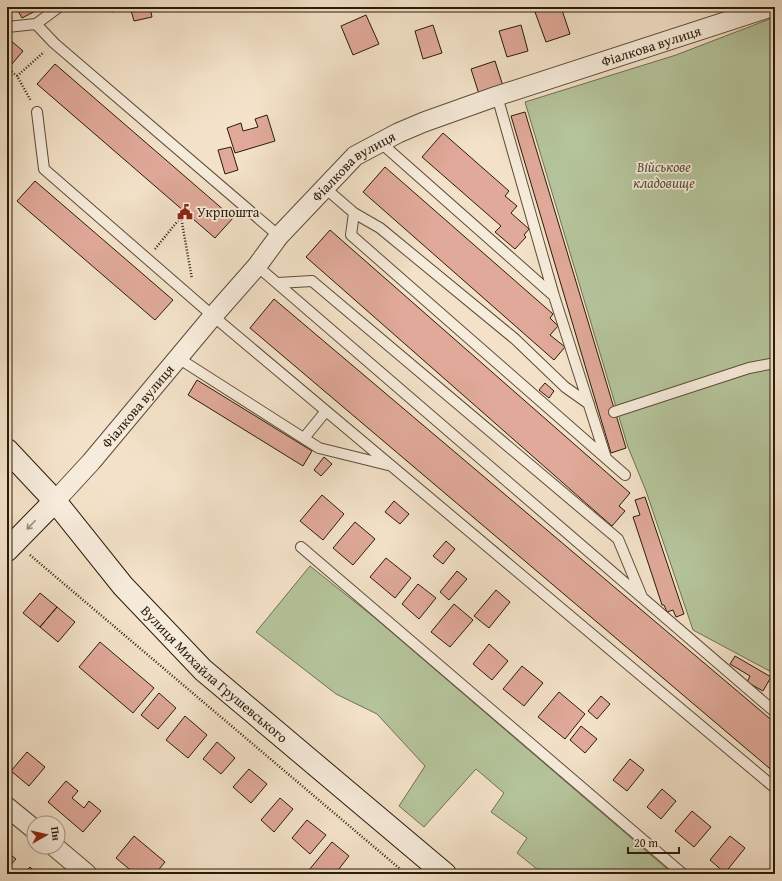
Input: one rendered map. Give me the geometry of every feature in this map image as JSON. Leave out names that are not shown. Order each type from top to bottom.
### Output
[{"type":"street","name":"Фіалкова вулиця","points":[[54,500],[91,462],[213,316],[257,266],[279,236],[355,156],[424,122],[497,96],[771,7]]},
{"type":"street","name":"Вулиця Михайла Грушевського","points":[[7,450],[54,500],[123,586],[203,670],[445,874]]},
{"type":"street","points":[[11,546],[54,500]]},
{"type":"street","points":[[7,807],[26,823]]},
{"type":"street","points":[[64,855],[87,874]]},
{"type":"lane","points":[[7,27],[36,24],[59,7]]},
{"type":"lane","points":[[36,24],[54,43],[279,236]]},
{"type":"lane","points":[[497,96],[554,296],[606,458]]},
{"type":"lane","points":[[37,112],[44,169],[213,316],[775,788]]},
{"type":"lane","points":[[380,143],[554,296]]},
{"type":"lane","points":[[325,188],[354,213],[380,228],[515,339],[565,387],[589,404]]},
{"type":"lane","points":[[354,213],[351,235],[625,476]]},
{"type":"lane","points":[[257,266],[775,712]]},
{"type":"lane","points":[[278,283],[312,281],[618,539],[643,599]]},
{"type":"lane","points":[[178,358],[319,448],[391,466]]},
{"type":"lane","points":[[614,412],[749,368],[775,363]]},
{"type":"lane","points":[[304,438],[326,411]]},
{"type":"lane","points":[[301,547],[683,874]]},
{"type":"path","points":[[17,76],[54,43]]},
{"type":"path","points":[[7,68],[17,76],[37,112]]},
{"type":"path","points":[[148,258],[185,212]]},
{"type":"path","points":[[181,217],[196,301]]},
{"type":"path","points":[[11,546],[406,874]]},
{"type":"green space","name":"Військове кладовище","points":[[775,17],[775,674],[693,630],[646,491],[628,447],[525,102],[676,55]]},
{"type":"green space","points":[[310,566],[375,618],[673,874],[543,874],[517,853],[527,838],[491,812],[504,793],[476,769],[424,827],[399,806],[425,766],[377,714],[336,694],[256,632]]},
{"type":"building","points":[[16,7],[43,7],[22,18]]},
{"type":"building","points":[[110,7],[129,7],[112,12]]},
{"type":"building","points":[[130,7],[150,7],[152,17],[134,21]]},
{"type":"building","points":[[550,7],[561,7],[570,34],[546,42],[535,12]]},
{"type":"building","points":[[366,15],[379,44],[353,55],[341,26]]},
{"type":"building","points":[[433,25],[442,53],[423,59],[415,31]]},
{"type":"building","points":[[521,25],[528,51],[507,57],[499,31]]},
{"type":"building","points":[[9,39],[23,51],[12,64],[7,60],[7,41]]},
{"type":"building","points":[[495,61],[503,86],[479,94],[471,69]]},
{"type":"building","points":[[55,64],[233,218],[215,238],[37,84]]},
{"type":"building","points":[[525,112],[626,448],[611,453],[511,116]]},
{"type":"building","points":[[267,115],[275,141],[235,153],[227,128],[241,123],[243,131],[258,127],[255,119]]},
{"type":"building","points":[[443,133],[509,191],[505,196],[517,206],[511,213],[529,229],[524,235],[526,237],[515,249],[495,232],[501,226],[422,157]]},
{"type":"building","points":[[231,147],[238,170],[225,174],[218,150]]},
{"type":"building","points":[[385,167],[553,314],[550,318],[558,326],[550,335],[565,347],[554,360],[363,192]]},
{"type":"building","points":[[35,181],[173,300],[155,320],[17,201]]},
{"type":"building","points":[[330,230],[630,493],[619,506],[625,511],[612,526],[306,257]]},
{"type":"building","points":[[274,299],[775,723],[775,773],[250,328]]},
{"type":"building","points":[[197,380],[312,451],[303,466],[188,395]]},
{"type":"building","points":[[545,383],[554,391],[549,398],[539,390]]},
{"type":"building","points":[[324,457],[332,464],[321,476],[314,470]]},
{"type":"building","points":[[322,495],[344,514],[323,540],[300,521]]},
{"type":"building","points":[[645,497],[684,614],[676,617],[673,610],[667,612],[664,605],[662,605],[633,517],[640,515],[635,500]]},
{"type":"building","points":[[394,501],[409,514],[400,524],[385,512]]},
{"type":"building","points":[[355,522],[375,539],[353,565],[333,548]]},
{"type":"building","points":[[446,541],[455,549],[443,564],[433,556]]},
{"type":"building","points":[[386,558],[411,578],[395,598],[370,577]]},
{"type":"building","points":[[457,571],[467,579],[449,600],[440,592]]},
{"type":"building","points":[[418,584],[436,598],[419,619],[402,604]]},
{"type":"building","points":[[496,590],[510,602],[489,628],[474,616]]},
{"type":"building","points":[[40,593],[57,607],[40,627],[23,613]]},
{"type":"building","points":[[454,604],[473,620],[450,647],[431,632]]},
{"type":"building","points":[[57,607],[75,622],[58,642],[40,627]]},
{"type":"building","points":[[100,642],[154,688],[133,713],[79,667]]},
{"type":"building","points":[[489,644],[508,661],[492,680],[473,664]]},
{"type":"building","points":[[735,656],[771,677],[763,691],[747,682],[750,676],[730,664]]},
{"type":"building","points":[[522,666],[543,683],[524,706],[503,689]]},
{"type":"building","points":[[559,692],[585,714],[565,739],[538,717]]},
{"type":"building","points":[[159,693],[176,708],[158,729],[141,715]]},
{"type":"building","points":[[601,696],[610,704],[597,719],[588,711]]},
{"type":"building","points":[[185,716],[207,735],[188,758],[166,740]]},
{"type":"building","points":[[581,726],[597,739],[585,753],[570,740]]},
{"type":"building","points":[[217,742],[235,758],[221,774],[203,759]]},
{"type":"building","points":[[27,752],[45,767],[29,786],[11,771]]},
{"type":"building","points":[[630,759],[644,770],[627,791],[613,780]]},
{"type":"building","points":[[249,769],[267,784],[251,803],[233,787]]},
{"type":"building","points":[[66,781],[78,791],[72,798],[84,808],[89,801],[101,811],[83,832],[66,817],[66,815],[63,815],[48,802]]},
{"type":"building","points":[[662,789],[676,801],[661,819],[647,807]]},
{"type":"building","points":[[280,798],[293,809],[274,832],[261,820]]},
{"type":"building","points":[[692,811],[711,827],[694,847],[675,831]]},
{"type":"building","points":[[307,820],[326,835],[310,854],[292,838]]},
{"type":"building","points":[[134,836],[165,862],[155,874],[135,874],[116,858]]},
{"type":"building","points":[[730,836],[745,848],[725,873],[710,860]]},
{"type":"building","points":[[332,842],[349,856],[335,874],[314,874],[309,870]]},
{"type":"building","points":[[7,852],[16,859],[7,869]]},
{"type":"building","points":[[30,867],[37,874],[24,874]]},
{"type":"place","name":"Укрпошта","points":[[185,212]]}]
